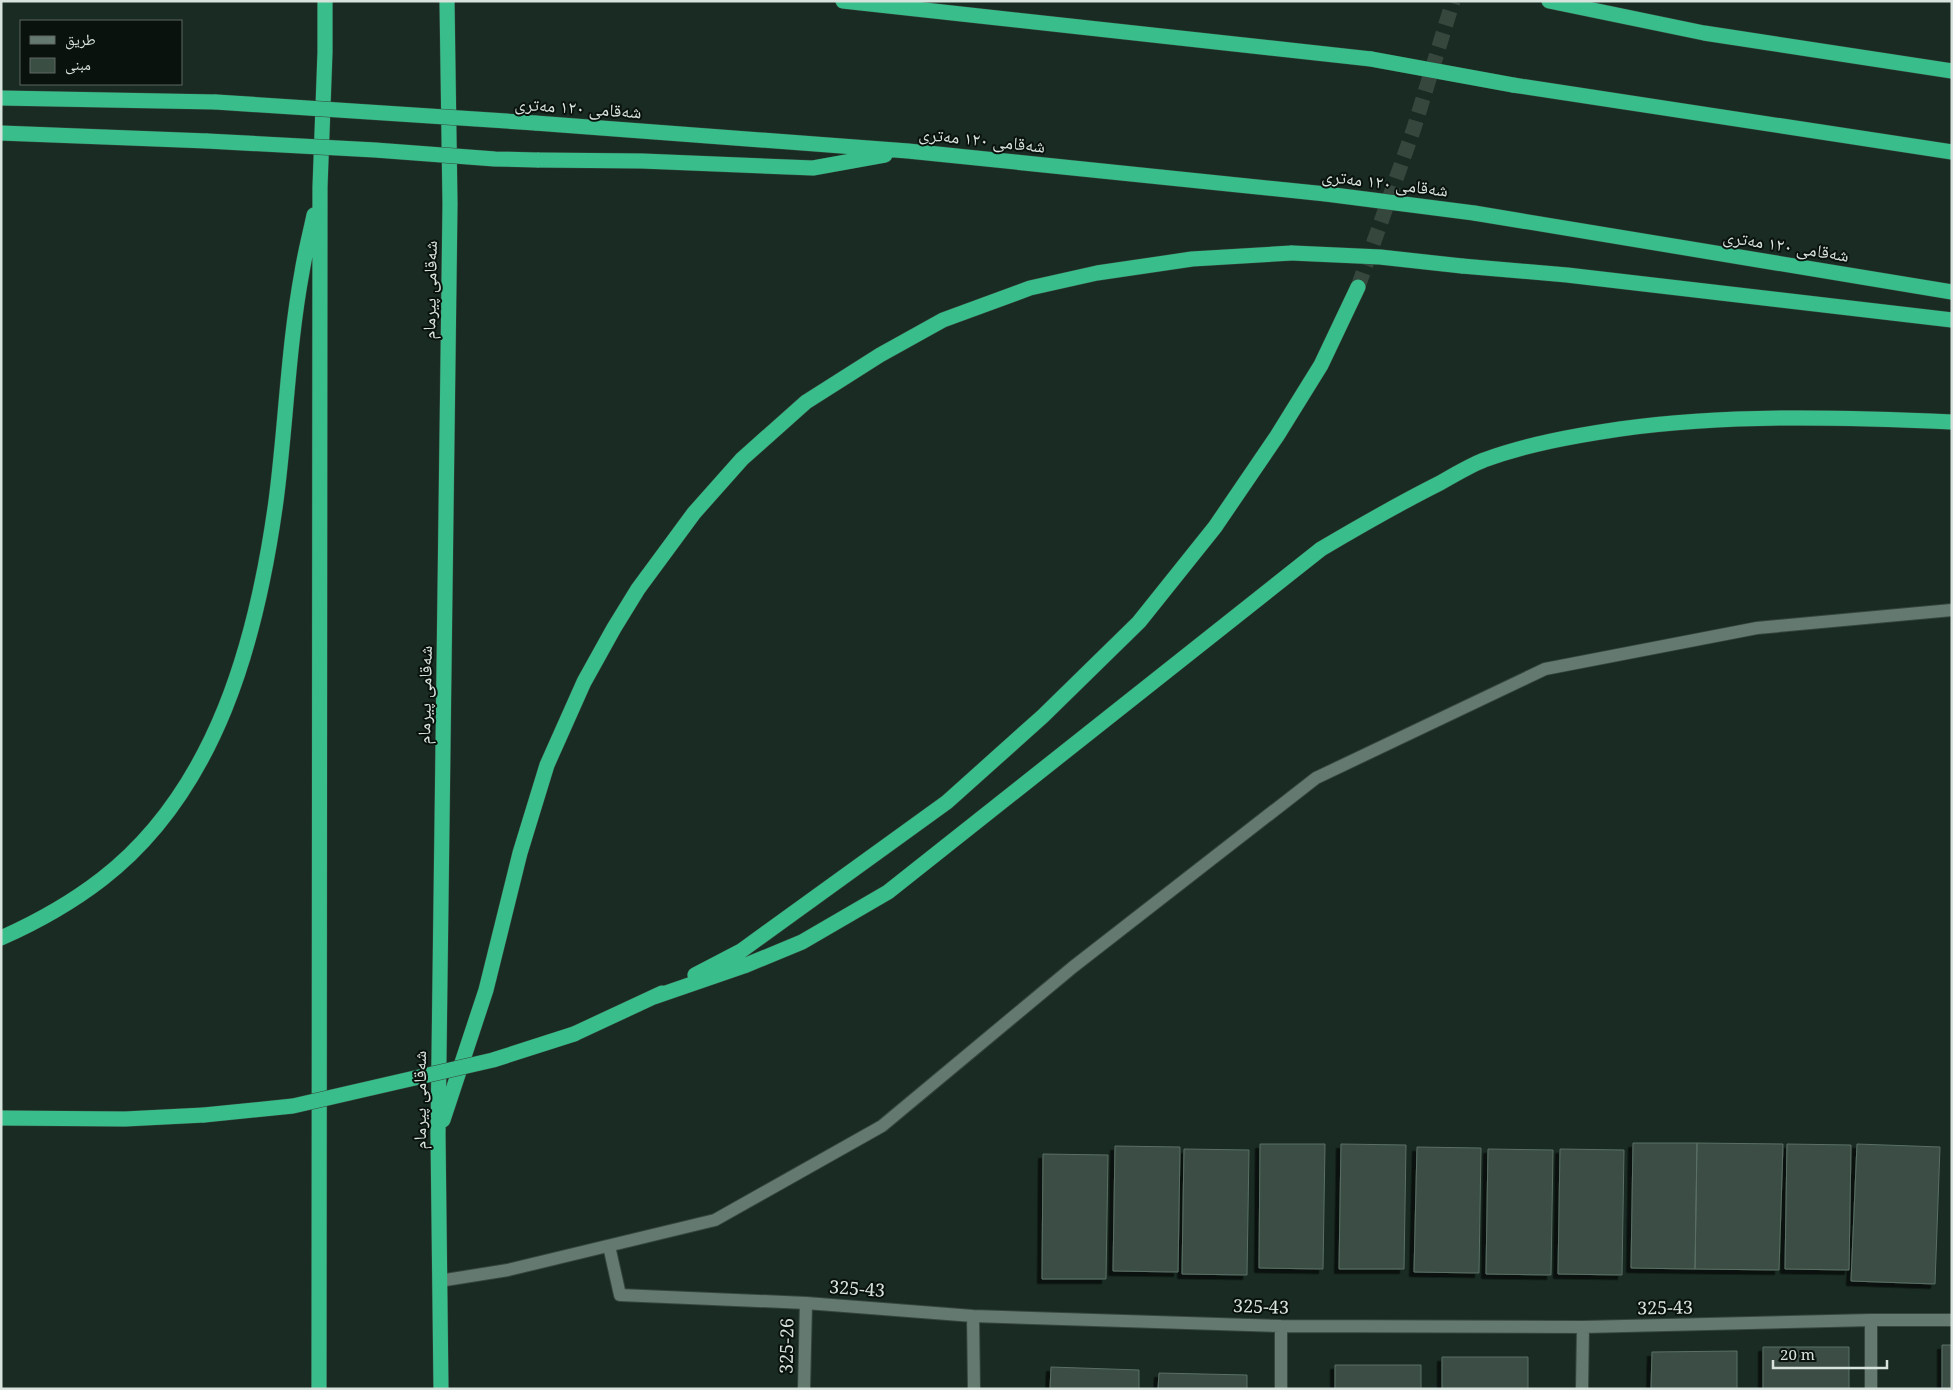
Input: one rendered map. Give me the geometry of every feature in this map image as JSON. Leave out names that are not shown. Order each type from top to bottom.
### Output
[{"type":"highway","points":[[319,1389],[320,187],[325,1]]},
{"type":"highway","name":"شەقامی پیرمام","points":[[440,1389],[438,1134],[450,204],[447,1]]},
{"type":"highway","points":[[842,1],[1371,59],[1513,85],[1952,152]]},
{"type":"highway","points":[[1549,1],[1704,33],[1952,71]]},
{"type":"highway","name":"شەقامی ١٢٠ مەتری","points":[[1,98],[216,102],[535,123],[908,151],[1326,194],[1474,214],[1952,292]]},
{"type":"highway","points":[[1,133],[207,141],[495,159],[642,161],[813,168],[908,151]]},
{"type":"highway","points":[[1,938],[29,926],[75,899],[103,878],[136,848],[161,821],[181,792],[203,756],[227,705],[248,643],[267,559],[276,500],[301,273],[320,187]]},
{"type":"highway","points":[[438,1134],[486,990],[520,853],[547,765],[580,690],[638,589],[694,513],[742,459],[806,402],[880,355],[943,320],[1030,288],[1097,273],[1192,259],[1292,253],[1380,257],[1567,275],[1952,320]]},
{"type":"highway","points":[[1,1118],[124,1119],[204,1115],[293,1106],[493,1060],[574,1034],[654,997],[741,951],[947,802],[1042,716],[1138,622],[1215,527],[1277,436],[1321,365],[1358,287]]},
{"type":"highway","points":[[654,997],[744,966],[802,942],[888,892],[1081,741],[1227,621],[1321,549],[1400,503],[1482,461],[1528,445],[1579,435],[1668,422],[1761,418],[1849,418],[1952,422]]},
{"type":"street","points":[[439,1281],[508,1270],[715,1220],[882,1126],[1072,967],[1316,778],[1545,669],[1757,628],[1952,610]]},
{"type":"street","name":"325-43","points":[[609,1246],[620,1295],[806,1303],[973,1316],[1281,1326],[1583,1328],[1871,1320],[1952,1320]]},
{"type":"street","name":"325-26","points":[[804,1389],[806,1303]]},
{"type":"street","points":[[973,1316],[974,1389]]},
{"type":"street","points":[[1871,1320],[1871,1389]]},
{"type":"street","points":[[1281,1326],[1281,1389]]},
{"type":"street","points":[[1582,1389],[1583,1328]]},
{"type":"building","points":[[1633,1143],[1697,1143],[1695,1269],[1631,1268]]},
{"type":"building","points":[[1697,1143],[1783,1144],[1779,1270],[1695,1269]]},
{"type":"building","points":[[1260,1144],[1325,1144],[1323,1269],[1259,1268]]},
{"type":"building","points":[[1341,1144],[1406,1145],[1404,1269],[1339,1269]]},
{"type":"building","points":[[1787,1144],[1851,1145],[1849,1270],[1785,1269]]},
{"type":"building","points":[[1857,1144],[1940,1147],[1935,1284],[1851,1281]]},
{"type":"building","points":[[1115,1146],[1180,1147],[1178,1272],[1113,1271]]},
{"type":"building","points":[[1417,1147],[1481,1148],[1479,1273],[1414,1272]]},
{"type":"building","points":[[1184,1149],[1249,1150],[1247,1275],[1182,1274]]},
{"type":"building","points":[[1488,1149],[1553,1150],[1551,1275],[1486,1274]]},
{"type":"building","points":[[1560,1149],[1624,1150],[1622,1275],[1558,1274]]},
{"type":"building","points":[[1043,1154],[1108,1155],[1106,1279],[1042,1279]]},
{"type":"building","points":[[1942,1345],[1952,1345],[1952,1389],[1942,1389]]},
{"type":"building","points":[[1763,1347],[1849,1347],[1849,1389],[1763,1389]]},
{"type":"building","points":[[1737,1351],[1737,1389],[1651,1389],[1652,1352]]},
{"type":"building","points":[[1442,1357],[1528,1357],[1528,1389],[1442,1389]]},
{"type":"building","points":[[1335,1365],[1421,1365],[1421,1389],[1335,1389]]},
{"type":"building","points":[[1051,1367],[1139,1370],[1139,1389],[1050,1389]]},
{"type":"building","points":[[1159,1373],[1247,1375],[1247,1389],[1158,1389]]},
{"type":"tunnel","points":[[1358,287],[1414,128],[1453,1]]}]
